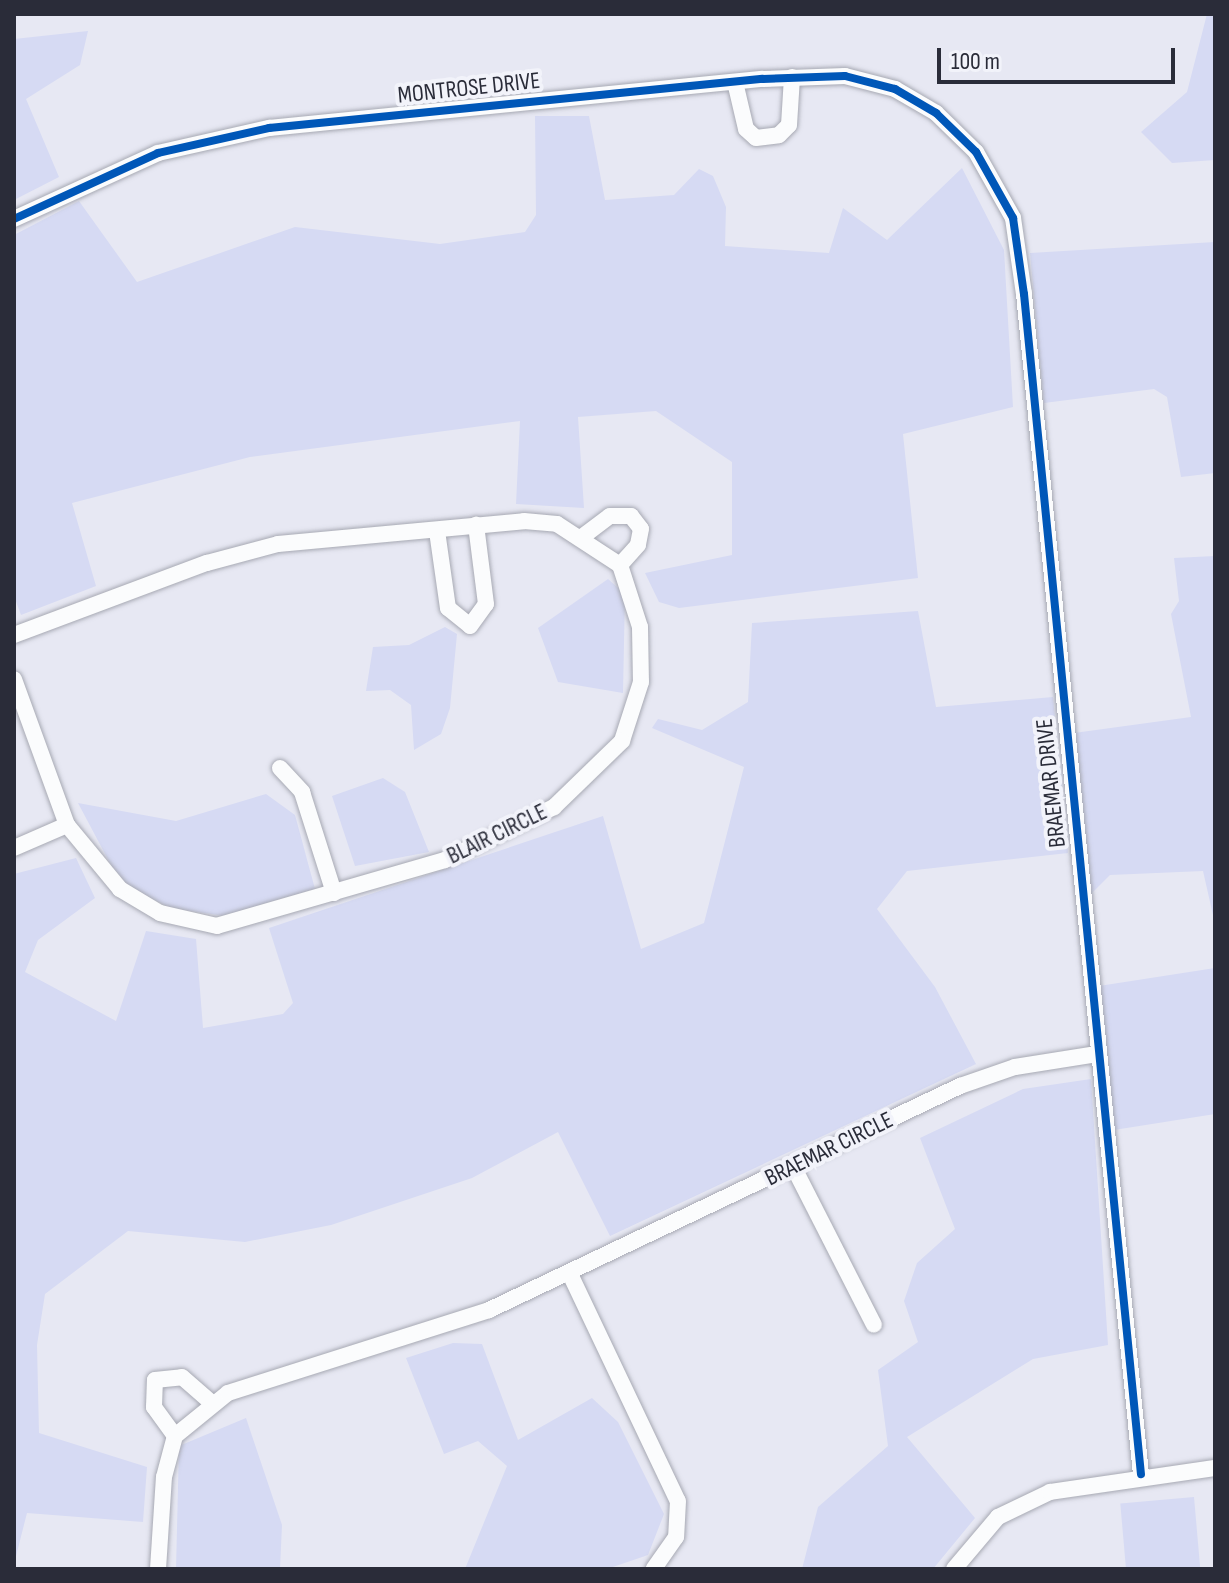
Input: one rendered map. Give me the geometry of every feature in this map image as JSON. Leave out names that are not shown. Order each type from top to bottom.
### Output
[{"type":"street","name":"MONTROSE DRIVE","points":[[14,219],[158,153],[269,128],[792,77],[845,76],[895,89],[936,113]]},
{"type":"street","points":[[735,82],[746,129],[756,138],[789,125],[792,77]]},
{"type":"street","name":"BRAEMAR DRIVE","points":[[936,113],[976,152],[1013,218],[1141,1474]]},
{"type":"street","points":[[14,635],[207,563],[278,544],[476,525],[557,524],[582,537],[620,565],[638,545],[641,529],[631,516],[610,516],[582,537]]},
{"type":"street","points":[[437,531],[448,608],[470,626],[486,604],[476,525]]},
{"type":"street","name":"BLAIR CIRCLE","points":[[14,679],[67,825],[120,889],[160,913],[217,926],[445,860],[554,807],[622,741],[641,682],[640,627],[620,565]]},
{"type":"street","points":[[280,768],[302,792],[334,893]]},
{"type":"street","points":[[14,848],[67,825]]},
{"type":"street","name":"BRAEMAR CIRCLE","points":[[175,1436],[211,1402],[489,1310],[960,1086],[1015,1067],[1097,1054]]},
{"type":"street","points":[[793,1166],[874,1325]]},
{"type":"street","points":[[570,1274],[678,1501],[676,1537],[654,1569]]},
{"type":"street","points":[[158,1569],[164,1477],[175,1436],[154,1407],[155,1380],[182,1377],[211,1402]]},
{"type":"street","points":[[954,1569],[998,1517],[1050,1492],[1141,1474],[1215,1468]]},
{"type":"shaded area","points":[[1207,14],[1215,14],[1215,160],[1172,163],[1141,132],[1187,92]]},
{"type":"shaded area","points":[[88,31],[80,65],[26,99],[59,177],[14,200],[14,39]]},
{"type":"shaded area","points":[[535,116],[589,116],[605,200],[674,195],[699,169],[713,176],[726,207],[725,246],[829,253],[843,208],[887,240],[962,168],[1004,250],[1013,407],[903,434],[918,578],[679,608],[659,602],[645,573],[732,555],[732,462],[656,411],[578,417],[584,508],[516,504],[520,421],[250,457],[72,503],[96,586],[21,615],[14,596],[14,235],[79,201],[137,282],[295,227],[440,244],[525,232],[536,215]]},
{"type":"shaded area","points":[[1215,242],[1215,473],[1181,477],[1167,397],[1154,389],[1044,403],[1030,253]]},
{"type":"shaded area","points":[[1215,556],[1215,924],[1203,871],[1110,875],[1090,895],[1074,733],[1191,717],[1171,614],[1179,601],[1174,558]]},
{"type":"shaded area","points":[[608,579],[625,594],[623,693],[558,682],[538,628]]},
{"type":"shaded area","points":[[918,611],[936,707],[1053,697],[1068,853],[907,871],[877,909],[935,987],[976,1064],[610,1236],[558,1132],[472,1178],[331,1225],[245,1242],[128,1231],[45,1294],[37,1345],[39,1433],[147,1467],[143,1522],[27,1513],[14,1564],[14,874],[76,858],[95,898],[38,940],[25,972],[116,1021],[146,931],[196,939],[203,1028],[283,1014],[293,1003],[269,928],[603,816],[641,949],[704,923],[744,767],[652,728],[658,719],[702,730],[748,702],[752,623]]},
{"type":"shaded area","points":[[445,627],[457,634],[450,708],[441,734],[414,750],[411,705],[390,690],[366,691],[373,647],[409,645]]},
{"type":"shaded area","points":[[383,778],[405,792],[429,852],[355,866],[332,796]]},
{"type":"shaded area","points":[[266,794],[295,815],[315,889],[224,916],[171,908],[121,884],[78,803],[176,821]]},
{"type":"shaded area","points":[[1215,968],[1215,1114],[1114,1130],[1099,986]]},
{"type":"shaded area","points":[[1091,1079],[1108,1345],[1033,1359],[907,1437],[975,1518],[933,1569],[802,1569],[818,1507],[888,1446],[878,1370],[918,1342],[904,1301],[917,1263],[955,1229],[920,1138],[1023,1089]]},
{"type":"shaded area","points":[[453,1343],[482,1344],[518,1440],[592,1398],[618,1422],[664,1514],[648,1555],[607,1569],[465,1569],[507,1466],[478,1441],[444,1454],[406,1358]]},
{"type":"shaded area","points":[[246,1418],[282,1525],[280,1569],[176,1569],[179,1446]]},
{"type":"shaded area","points":[[1194,1497],[1200,1569],[1126,1569],[1120,1503]]},
{"type":"cycle path","points":[[14,219],[158,153],[269,128],[763,79],[845,76],[895,89],[936,113],[976,152],[1013,218],[1024,294],[1141,1474]]}]
